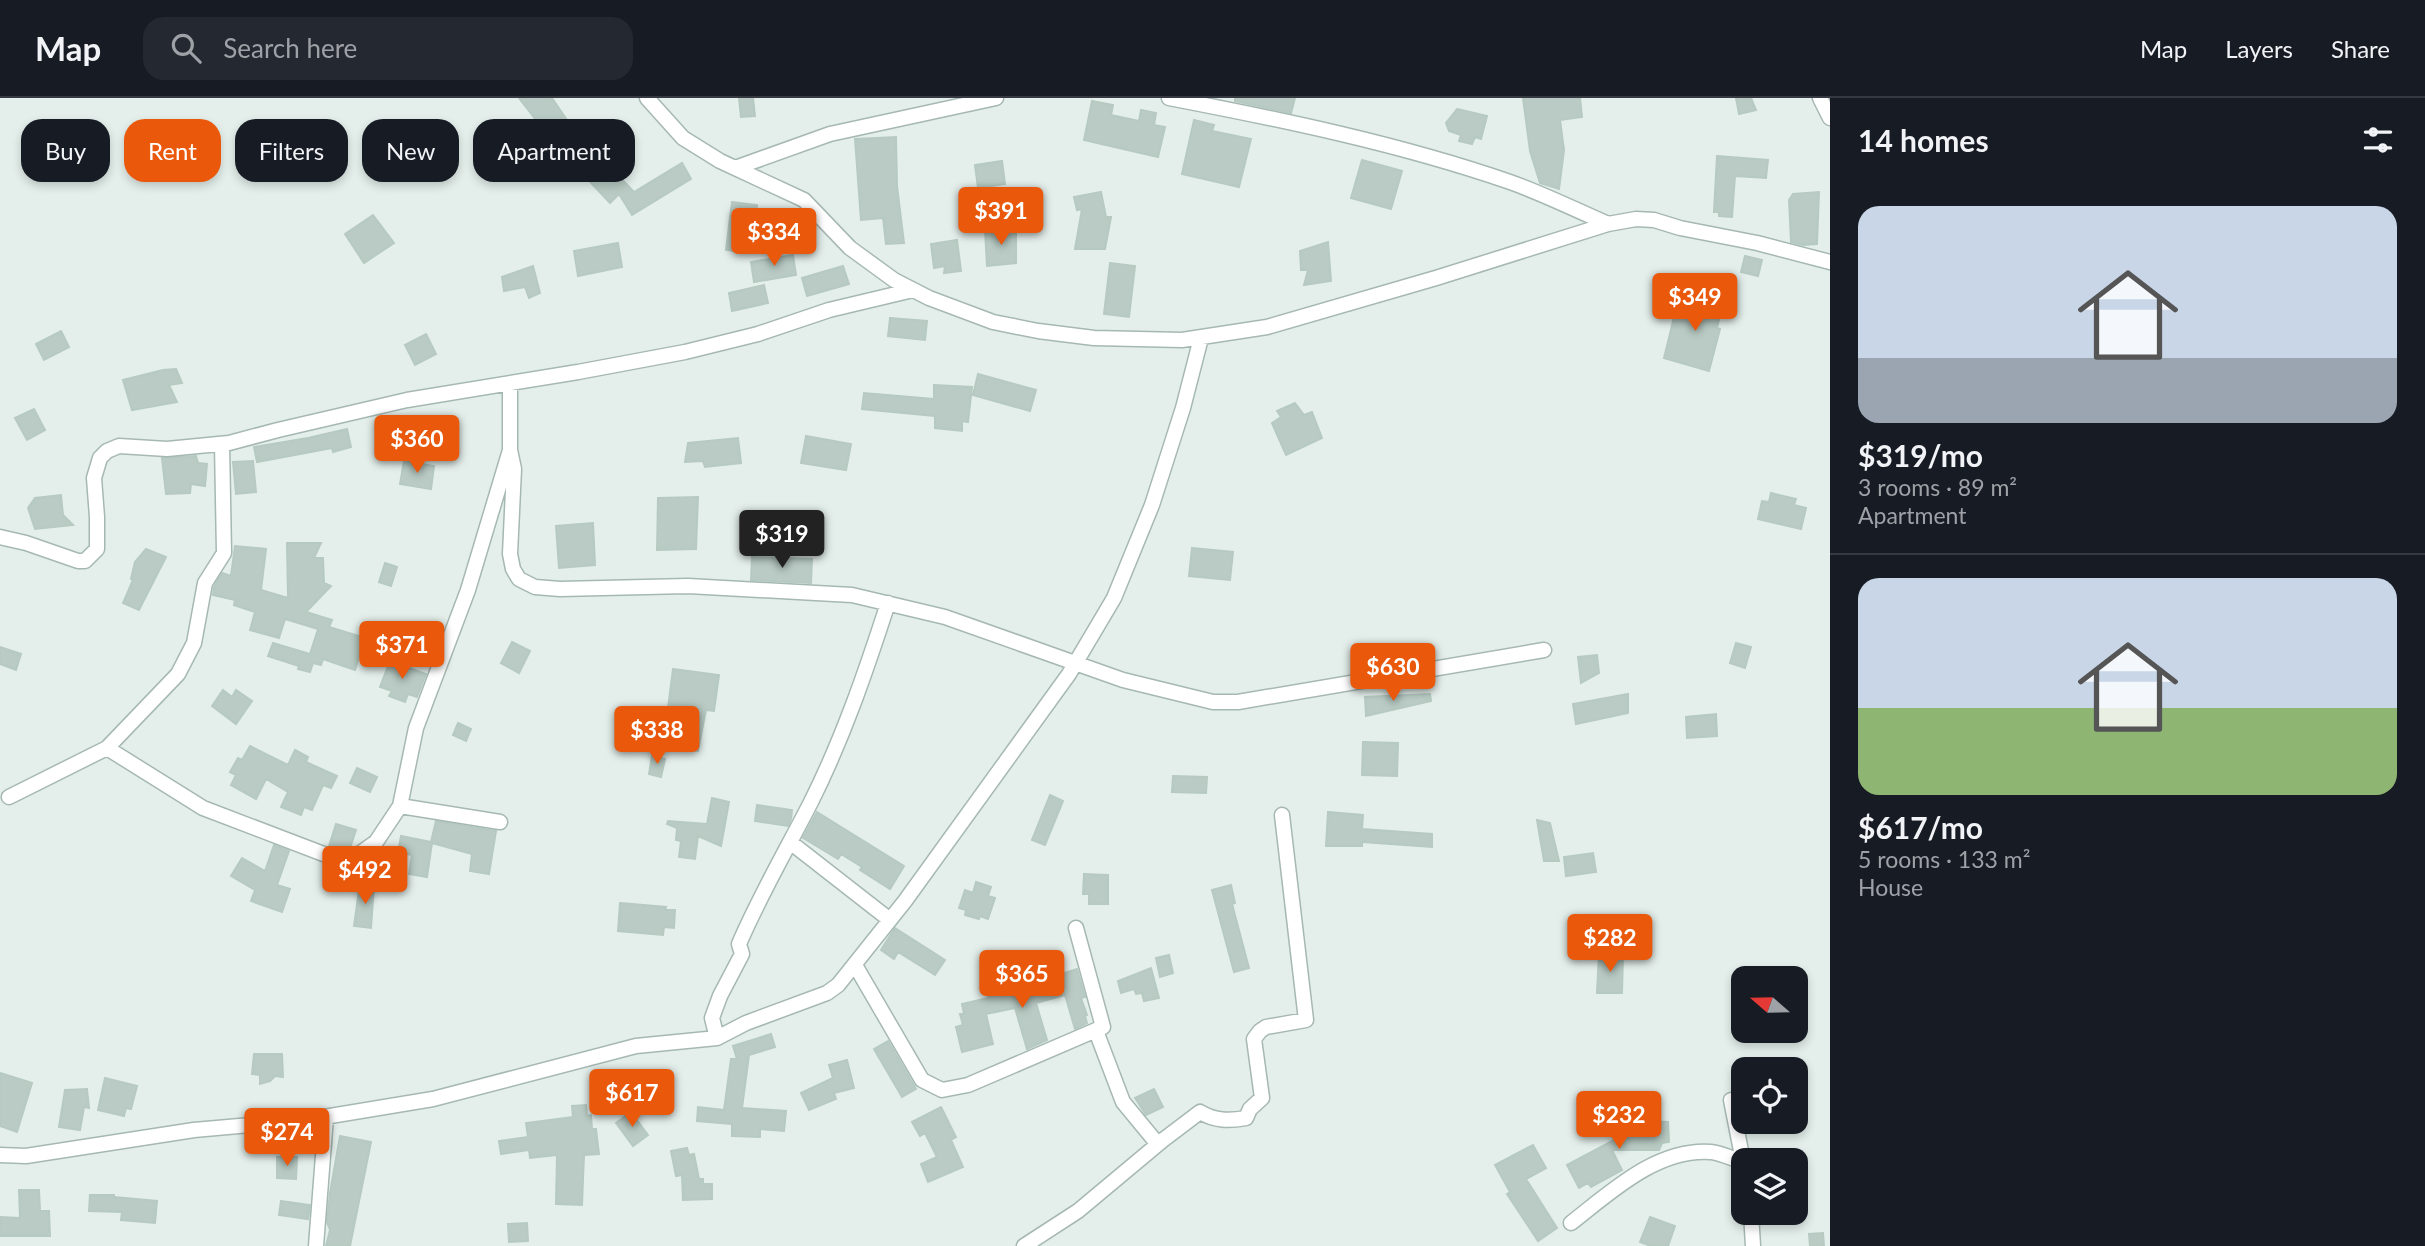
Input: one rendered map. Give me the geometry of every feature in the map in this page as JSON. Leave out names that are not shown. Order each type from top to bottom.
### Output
[{"type":"street","points":[[647,98],[683,138],[701,151],[804,200],[850,248],[894,280],[993,322],[1038,331],[1094,338],[1182,340],[1267,327],[1608,224],[1636,219],[1654,220],[1830,262]]},
{"type":"street","points":[[735,168],[830,134],[996,98]]},
{"type":"street","points":[[1169,98],[1351,136],[1443,162],[1512,183],[1608,224]]},
{"type":"street","points":[[1821,98],[1830,118]]},
{"type":"street","points":[[0,537],[85,561],[97,549],[94,478],[100,458],[107,451],[119,446],[167,449],[222,444],[407,400],[685,352],[758,334],[829,310],[913,290]]},
{"type":"street","points":[[0,1155],[26,1156],[194,1130],[326,1117],[433,1100],[636,1046],[717,1038],[746,1023],[827,993],[838,985],[890,920],[1075,665],[1114,598],[1152,505],[1183,408],[1200,338]]},
{"type":"street","points":[[510,384],[510,450],[514,469],[510,554],[513,569],[519,579],[535,587],[560,589],[688,586],[852,595],[945,617],[1075,665],[1213,702],[1238,702],[1544,650]]},
{"type":"street","points":[[9,797],[107,748],[177,674],[194,643],[205,583],[224,553],[222,444]]},
{"type":"street","points":[[107,748],[203,808],[334,858],[355,857],[376,842],[400,806],[416,728],[468,590],[510,450]]},
{"type":"street","points":[[717,1038],[712,1018],[742,954],[739,944],[812,799],[862,683],[888,603]]},
{"type":"street","points":[[400,806],[500,822]]},
{"type":"street","points":[[1024,1246],[1077,1211],[1200,1112],[1210,1118],[1231,1121],[1246,1118],[1250,1109],[1262,1098],[1254,1039],[1266,1027],[1306,1020],[1282,815]]},
{"type":"street","points":[[790,842],[890,920]]},
{"type":"street","points":[[855,965],[922,1080],[942,1090],[968,1085],[1103,1027],[1076,928]]},
{"type":"street","points":[[1096,1031],[1123,1101],[1156,1142],[1163,1140]]},
{"type":"street","points":[[316,1246],[326,1117]]},
{"type":"street","points":[[1571,1223],[1637,1172],[1680,1155],[1712,1152],[1731,1158]]},
{"type":"street","points":[[1752,1225],[1753,1246]]},
{"type":"building","points":[[519,98],[552,98],[566,119],[535,119]]},
{"type":"building","points":[[739,98],[753,98],[755,116],[741,117]]},
{"type":"building","points":[[1235,98],[1295,98],[1291,113],[1235,101]]},
{"type":"building","points":[[1523,98],[1580,98],[1582,117],[1560,120],[1564,150],[1559,189],[1540,183],[1530,151]]},
{"type":"building","points":[[1736,98],[1751,98],[1756,110],[1739,114]]},
{"type":"building","points":[[1092,101],[1113,105],[1111,115],[1139,121],[1141,110],[1156,113],[1154,125],[1165,127],[1158,157],[1084,140]]},
{"type":"building","points":[[1457,109],[1487,116],[1481,139],[1475,137],[1472,144],[1459,141],[1461,135],[1449,131],[1446,123]]},
{"type":"building","points":[[1194,120],[1214,125],[1212,131],[1251,139],[1239,187],[1182,174]]},
{"type":"building","points":[[896,137],[897,186],[904,243],[886,244],[883,218],[861,220],[855,139]]},
{"type":"building","points":[[1717,156],[1768,160],[1766,178],[1735,176],[1732,217],[1719,216],[1719,212],[1714,212]]},
{"type":"building","points":[[1362,160],[1402,171],[1391,209],[1351,198]]},
{"type":"building","points":[[1002,161],[1005,184],[978,188],[975,165]]},
{"type":"building","points":[[682,163],[691,179],[632,215],[619,194],[610,203],[590,182],[624,182],[634,192]]},
{"type":"building","points":[[1101,192],[1106,217],[1111,217],[1105,249],[1075,249],[1082,209],[1077,210],[1074,197]]},
{"type":"building","points":[[1819,192],[1817,244],[1791,242],[1789,200],[1793,194]]},
{"type":"building","points":[[732,202],[757,205],[751,253],[726,250]]},
{"type":"building","points":[[373,215],[394,243],[364,263],[345,234]]},
{"type":"building","points":[[1016,228],[1016,263],[987,266],[985,230]]},
{"type":"building","points":[[957,240],[961,271],[944,273],[945,266],[934,268],[931,244]]},
{"type":"building","points":[[1328,242],[1331,281],[1304,285],[1308,270],[1301,270],[1300,251]]},
{"type":"building","points":[[618,243],[622,267],[578,276],[574,251]]},
{"type":"building","points":[[793,255],[796,275],[754,282],[751,262]]},
{"type":"building","points":[[1745,256],[1762,260],[1758,276],[1741,272]]},
{"type":"building","points":[[1110,263],[1135,266],[1129,317],[1104,314]]},
{"type":"building","points":[[533,266],[540,293],[529,298],[525,287],[504,291],[502,277]]},
{"type":"building","points":[[843,266],[849,284],[807,296],[802,278]]},
{"type":"building","points":[[764,285],[768,303],[732,311],[729,293]]},
{"type":"building","points":[[1698,295],[1723,303],[1717,328],[1720,329],[1709,371],[1664,358],[1678,301],[1685,303],[1686,299],[1696,302]]},
{"type":"building","points":[[890,318],[927,321],[925,340],[888,336]]},
{"type":"building","points":[[61,331],[69,347],[44,360],[36,344]]},
{"type":"building","points":[[426,334],[436,354],[415,365],[405,345]]},
{"type":"building","points":[[176,369],[182,383],[169,385],[177,402],[132,410],[123,380]]},
{"type":"building","points":[[978,374],[1036,390],[1030,411],[973,395]]},
{"type":"building","points":[[934,385],[972,387],[968,422],[962,421],[962,431],[935,428],[935,416],[862,409],[864,393],[934,399]]},
{"type":"building","points":[[1295,403],[1304,415],[1312,412],[1322,438],[1286,455],[1272,423],[1281,417],[1277,411]]},
{"type":"building","points":[[34,409],[45,430],[27,440],[15,418]]},
{"type":"building","points":[[347,429],[351,447],[333,452],[332,448],[257,462],[254,447]]},
{"type":"building","points":[[380,433],[410,435],[408,459],[377,456]]},
{"type":"building","points":[[806,436],[851,444],[846,470],[801,463]]},
{"type":"building","points":[[738,438],[741,463],[705,467],[703,461],[685,462],[688,443]]},
{"type":"building","points":[[196,456],[198,463],[207,464],[205,486],[191,484],[190,493],[166,494],[162,458]]},
{"type":"building","points":[[253,461],[256,492],[236,494],[233,462]]},
{"type":"building","points":[[404,461],[434,466],[431,489],[400,484]]},
{"type":"building","points":[[1771,493],[1796,499],[1794,505],[1806,508],[1801,529],[1758,519],[1762,501],[1769,502]]},
{"type":"building","points":[[61,495],[63,515],[73,525],[35,529],[28,508],[35,498]]},
{"type":"building","points":[[698,497],[696,549],[657,550],[658,498]]},
{"type":"building","points":[[593,523],[595,565],[559,568],[556,526]]},
{"type":"building","points":[[287,543],[321,543],[314,558],[323,558],[324,583],[331,586],[306,612],[332,620],[329,627],[365,638],[355,670],[323,659],[321,665],[313,663],[310,672],[268,656],[273,643],[310,654],[318,629],[285,619],[279,638],[250,630],[255,612],[234,605],[235,600],[213,595],[214,587],[222,573],[231,576],[235,546],[266,549],[261,590],[288,598]]},
{"type":"building","points":[[1192,548],[1233,552],[1230,580],[1189,576]]},
{"type":"building","points":[[146,549],[166,557],[139,610],[123,603],[133,580],[135,562]]},
{"type":"building","points":[[752,557],[812,559],[811,583],[751,580]]},
{"type":"building","points":[[385,563],[397,567],[391,586],[379,582]]},
{"type":"building","points":[[512,642],[530,651],[519,673],[501,663]]},
{"type":"building","points":[[1736,643],[1751,647],[1745,668],[1730,663]]},
{"type":"building","points":[[0,647],[21,654],[16,670],[0,664]]},
{"type":"building","points":[[1597,655],[1599,673],[1581,683],[1578,657]]},
{"type":"building","points":[[390,661],[426,674],[417,697],[408,694],[405,702],[389,696],[392,691],[380,687]]},
{"type":"building","points":[[673,669],[719,675],[714,711],[706,710],[698,751],[663,747]]},
{"type":"building","points":[[223,690],[232,697],[236,690],[252,701],[236,724],[212,706]]},
{"type":"building","points":[[1430,694],[1431,701],[1366,716],[1365,697]]},
{"type":"building","points":[[1628,694],[1628,713],[1576,724],[1573,704]]},
{"type":"building","points":[[1716,714],[1717,736],[1687,738],[1686,717]]},
{"type":"building","points":[[458,723],[471,729],[466,741],[453,735]]},
{"type":"building","points":[[1363,742],[1398,743],[1397,776],[1362,775]]},
{"type":"building","points":[[250,746],[288,765],[295,750],[308,757],[306,762],[337,776],[331,788],[323,785],[312,810],[304,807],[301,815],[281,807],[288,792],[266,779],[256,799],[231,785],[236,775],[230,772],[238,758],[242,760]]},
{"type":"building","points":[[652,756],[665,759],[661,777],[649,774]]},
{"type":"building","points":[[357,768],[377,777],[370,792],[350,783]]},
{"type":"building","points":[[1173,776],[1207,777],[1206,793],[1172,792]]},
{"type":"building","points":[[1050,795],[1063,801],[1045,845],[1032,840]]},
{"type":"building","points":[[712,798],[729,802],[721,846],[698,836],[695,859],[679,857],[681,841],[676,840],[677,828],[667,824],[668,821],[707,824]]},
{"type":"building","points":[[757,805],[792,810],[788,826],[755,821]]},
{"type":"building","points":[[817,812],[904,866],[890,889],[841,854],[838,859],[803,838]]},
{"type":"building","points":[[1328,812],[1363,815],[1362,829],[1432,834],[1432,847],[1362,842],[1362,846],[1326,846]]},
{"type":"building","points":[[1537,820],[1550,823],[1559,861],[1544,861]]},
{"type":"building","points":[[436,821],[496,831],[489,874],[470,871],[472,854],[432,843],[427,877],[409,874],[412,855],[398,853],[401,836],[431,842]]},
{"type":"building","points":[[336,824],[356,830],[350,848],[329,846]]},
{"type":"building","points":[[274,845],[289,851],[277,885],[290,889],[282,912],[251,901],[255,890],[231,876],[242,858],[265,871]]},
{"type":"building","points":[[1593,853],[1596,872],[1566,876],[1564,857]]},
{"type":"building","points":[[1084,874],[1108,875],[1108,904],[1089,904],[1089,894],[1083,894]]},
{"type":"building","points":[[976,882],[991,887],[988,896],[995,898],[988,919],[965,915],[966,910],[959,908],[965,890],[973,893]]},
{"type":"building","points":[[360,883],[374,885],[371,928],[354,926]]},
{"type":"building","points":[[1231,885],[1235,903],[1232,904],[1249,968],[1234,972],[1212,890]]},
{"type":"building","points":[[620,903],[675,910],[674,928],[664,927],[663,935],[618,931]]},
{"type":"building","points":[[895,928],[945,960],[935,975],[898,952],[894,959],[881,950]]},
{"type":"building","points":[[1599,954],[1623,954],[1622,993],[1597,993]]},
{"type":"building","points":[[1169,955],[1173,973],[1160,977],[1156,958]]},
{"type":"building","points":[[1151,968],[1159,998],[1144,1001],[1142,993],[1136,994],[1134,989],[1121,993],[1118,981]]},
{"type":"building","points":[[1077,969],[1085,997],[1081,998],[1087,1023],[1075,1029],[1065,995],[1036,1003],[1047,1040],[1027,1049],[1015,1008],[986,1014],[993,1044],[962,1052],[956,1027],[963,1025],[960,1014],[964,1014],[962,1004]]},
{"type":"building","points":[[771,1034],[775,1047],[749,1055],[742,1108],[786,1111],[784,1131],[760,1129],[760,1137],[732,1136],[732,1124],[697,1121],[698,1107],[724,1110],[731,1059],[737,1059],[733,1046]]},
{"type":"building","points":[[888,1041],[916,1089],[902,1097],[874,1049]]},
{"type":"building","points":[[254,1054],[282,1054],[283,1077],[275,1076],[260,1084],[260,1075],[252,1074]]},
{"type":"building","points":[[847,1060],[854,1088],[834,1093],[836,1099],[809,1110],[801,1093],[833,1078],[829,1065]]},
{"type":"building","points":[[0,1073],[32,1083],[17,1132],[0,1126]]},
{"type":"building","points":[[105,1078],[137,1086],[131,1109],[126,1108],[124,1116],[98,1110]]},
{"type":"building","points":[[87,1089],[89,1108],[84,1107],[80,1130],[59,1127],[65,1090]]},
{"type":"building","points":[[1154,1089],[1163,1107],[1146,1115],[1135,1098]]},
{"type":"building","points":[[586,1105],[587,1116],[591,1115],[592,1129],[596,1129],[599,1154],[584,1155],[582,1205],[556,1204],[557,1155],[530,1158],[529,1150],[501,1154],[499,1141],[528,1137],[526,1123],[573,1117],[572,1106]]},
{"type":"building","points":[[941,1107],[956,1137],[951,1140],[963,1167],[928,1182],[921,1164],[937,1157],[925,1133],[920,1136],[912,1122]]},
{"type":"building","points":[[631,1112],[648,1135],[633,1146],[616,1123]]},
{"type":"building","points":[[1618,1120],[1668,1122],[1669,1142],[1662,1143],[1659,1150],[1612,1150],[1622,1170],[1591,1187],[1588,1183],[1579,1188],[1567,1165],[1618,1138]]},
{"type":"building","points":[[340,1136],[371,1142],[350,1246],[326,1246],[330,1230],[327,1222],[330,1193]]},
{"type":"building","points":[[1533,1145],[1546,1168],[1526,1179],[1557,1228],[1538,1241],[1507,1194],[1510,1192],[1495,1165]]},
{"type":"building","points":[[687,1148],[689,1155],[694,1154],[699,1179],[703,1179],[703,1184],[712,1184],[712,1199],[683,1200],[682,1175],[676,1176],[671,1151]]},
{"type":"building","points":[[277,1157],[297,1157],[296,1179],[277,1178]]},
{"type":"building","points":[[19,1190],[39,1190],[40,1211],[49,1211],[50,1236],[0,1236],[0,1217],[20,1218]]},
{"type":"building","points":[[90,1195],[114,1195],[157,1201],[155,1223],[121,1220],[122,1212],[89,1211]]},
{"type":"building","points":[[281,1201],[310,1205],[308,1219],[279,1215]]},
{"type":"building","points":[[1650,1217],[1675,1226],[1668,1246],[1651,1246],[1640,1242]]},
{"type":"building","points":[[527,1223],[528,1241],[509,1242],[508,1224]]},
{"type":"building","points":[[1823,1233],[1824,1246],[1810,1246],[1809,1234]]}]
